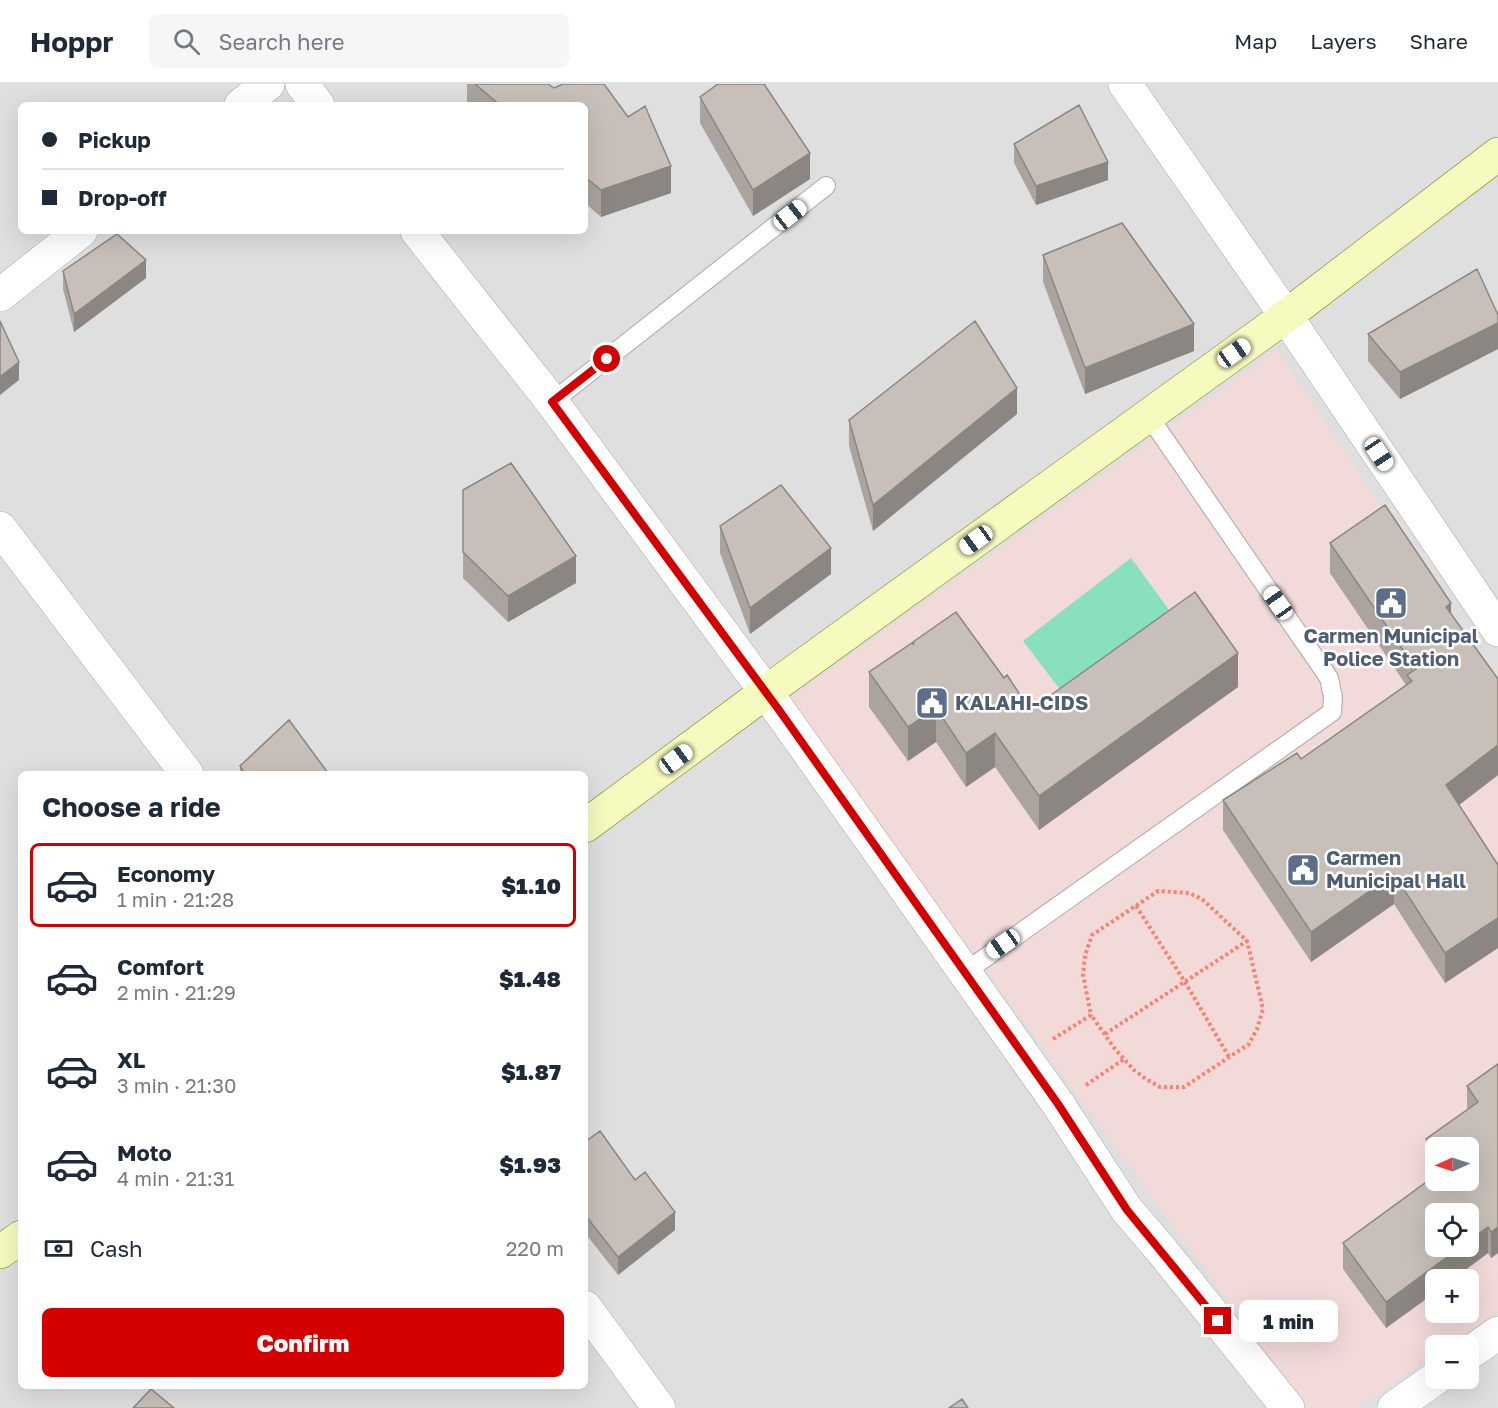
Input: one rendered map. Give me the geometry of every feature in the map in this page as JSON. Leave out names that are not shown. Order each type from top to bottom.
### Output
[{"type":"street","points":[[245,102],[268,84]]},
{"type":"street","points":[[302,84],[316,102]]},
{"type":"street","points":[[1125,84],[1286,316],[1498,630]]},
{"type":"street","points":[[588,824],[766,692],[1286,316],[1498,154]]},
{"type":"street","points":[[0,295],[77,234]]},
{"type":"street","points":[[419,234],[552,402],[766,692],[1058,1104],[1127,1210],[1288,1408]]},
{"type":"street","points":[[0,528],[185,771]]},
{"type":"street","points":[[0,1252],[18,1239]]},
{"type":"street","points":[[588,1311],[659,1408]]},
{"type":"street","points":[[1479,1346],[1498,1333]]},
{"type":"street","points":[[1394,1408],[1425,1386]]},
{"type":"lane","points":[[552,402],[826,186]]},
{"type":"lane","points":[[965,972],[1332,712],[1333,697],[1329,678],[1149,415]]},
{"type":"path","points":[[1158,891],[1189,893],[1202,898],[1247,941],[1263,1009],[1257,1029],[1249,1044],[1184,1087],[1160,1087],[1146,1079],[1124,1059],[1091,1015],[1083,975],[1085,956],[1092,935],[1136,906],[1158,891]]},
{"type":"path","points":[[1136,906],[1185,982],[1229,1057]]},
{"type":"path","points":[[1105,1034],[1247,941]]},
{"type":"path","points":[[1024,1057],[1091,1015]]},
{"type":"path","points":[[1058,1104],[1124,1059]]},
{"type":"shaded area","points":[[0,84],[1498,84],[1498,1408],[0,1408]]},
{"type":"shaded area","points":[[1278,350],[1498,684],[1498,1311],[1463,1335],[1425,1335],[1425,1361],[1357,1408],[1307,1408],[788,700]]},
{"type":"green space","points":[[1131,558],[1172,614],[1065,696],[1023,641]]},
{"type":"building","points":[[475,84],[548,84],[554,88],[563,84],[604,84],[628,117],[645,106],[671,166],[601,190],[588,179],[588,102],[496,102]]},
{"type":"building","points":[[718,84],[764,84],[810,153],[753,190],[700,97]]},
{"type":"building","points":[[1079,105],[1108,162],[1036,186],[1014,144]]},
{"type":"building","points":[[1122,223],[1194,324],[1085,368],[1043,255]]},
{"type":"building","points":[[117,234],[146,260],[74,314],[63,271]]},
{"type":"building","points":[[1477,269],[1498,315],[1498,323],[1400,372],[1368,334]]},
{"type":"building","points":[[0,321],[19,362],[0,377]]},
{"type":"building","points":[[975,321],[1017,388],[873,505],[849,420]]},
{"type":"building","points":[[511,463],[576,556],[508,596],[463,552],[463,490]]},
{"type":"building","points":[[781,485],[831,548],[750,608],[720,526]]},
{"type":"building","points":[[1385,505],[1451,603],[1446,607],[1498,679],[1498,745],[1446,785],[1498,865],[1498,918],[1445,953],[1394,874],[1311,932],[1223,800],[1297,753],[1301,759],[1412,681],[1407,675],[1416,669],[1330,543]]},
{"type":"building","points":[[1195,592],[1238,653],[1039,796],[995,733],[966,753],[936,708],[908,727],[869,672],[912,643],[914,645],[913,642],[956,612],[1004,678],[1007,675],[1030,710]]},
{"type":"building","points":[[289,720],[327,771],[243,771],[240,766]]},
{"type":"building","points":[[1498,1064],[1498,1227],[1491,1232],[1488,1227],[1479,1233],[1479,1203],[1425,1203],[1425,1257],[1447,1257],[1431,1269],[1425,1269],[1425,1273],[1386,1302],[1343,1243],[1425,1183],[1425,1191],[1479,1191],[1479,1137],[1429,1137],[1478,1102],[1467,1086]]},
{"type":"building","points":[[600,1131],[635,1180],[645,1172],[675,1212],[618,1257],[588,1219],[588,1140]]},
{"type":"building","points":[[151,1389],[174,1408],[133,1408]]},
{"type":"building","points":[[962,1399],[968,1408],[949,1408]]},
{"type":"place","name":"Carmen Municipal Police Station","points":[[1391,603]]},
{"type":"place","name":"KALAHI-CIDS","points":[[932,703]]},
{"type":"place","name":"Carmen Municipal Hall","points":[[1303,870]]},
{"type":"route","points":[[607,359],[552,402],[779,710],[1058,1104],[1127,1210],[1218,1321]]}]
